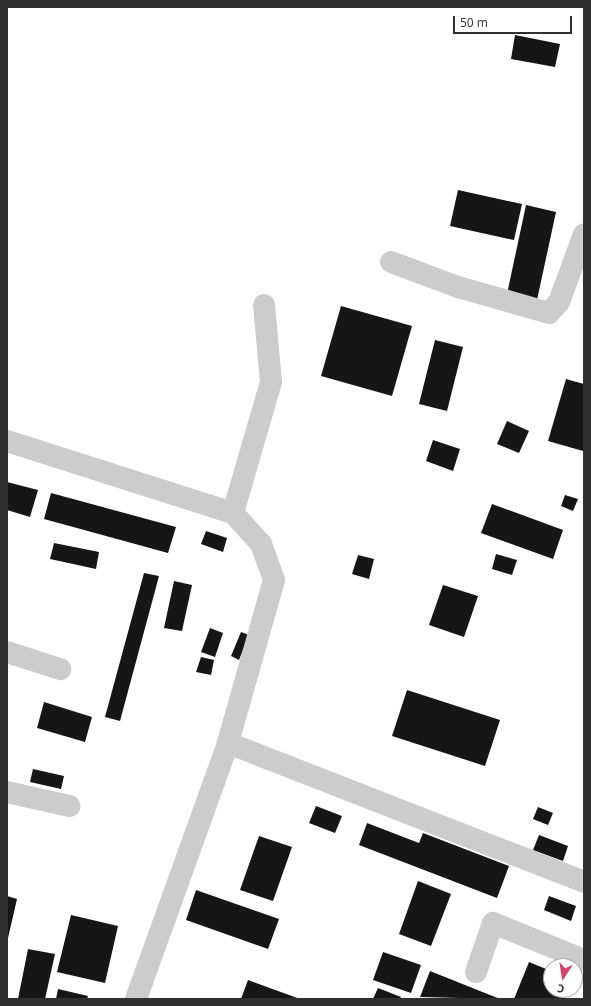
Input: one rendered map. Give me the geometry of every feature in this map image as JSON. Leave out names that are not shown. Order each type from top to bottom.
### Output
[{"type":"lane","points":[[391,262],[458,287],[549,313],[558,302],[584,234]]},
{"type":"lane","points":[[233,513],[271,382],[264,305]]},
{"type":"lane","points":[[7,441],[233,513],[261,544],[274,580],[228,743],[136,999]]},
{"type":"lane","points":[[7,652],[60,669]]},
{"type":"lane","points":[[228,743],[584,882]]},
{"type":"lane","points":[[7,792],[69,806]]},
{"type":"lane","points":[[476,972],[493,923],[584,960]]},
{"type":"building","points":[[515,35],[560,44],[555,67],[511,59]]},
{"type":"building","points":[[458,190],[522,204],[514,240],[450,226]]},
{"type":"building","points":[[526,205],[556,212],[537,300],[507,294]]},
{"type":"building","points":[[341,306],[412,326],[392,396],[321,376]]},
{"type":"building","points":[[435,340],[463,347],[447,411],[419,404]]},
{"type":"building","points":[[566,379],[584,384],[583,451],[548,441]]},
{"type":"building","points":[[507,421],[529,431],[519,453],[497,444]]},
{"type":"building","points":[[433,440],[460,449],[453,471],[426,461]]},
{"type":"building","points":[[7,482],[38,490],[30,517],[7,510]]},
{"type":"building","points":[[51,493],[176,527],[168,553],[44,519]]},
{"type":"building","points":[[565,495],[578,499],[573,511],[561,506]]},
{"type":"building","points":[[492,504],[563,530],[553,559],[481,533]]},
{"type":"building","points":[[206,531],[227,538],[223,552],[201,544]]},
{"type":"building","points":[[54,543],[99,552],[96,569],[50,559]]},
{"type":"building","points":[[496,554],[517,560],[512,575],[492,569]]},
{"type":"building","points":[[358,555],[374,559],[369,579],[352,574]]},
{"type":"building","points":[[144,573],[159,576],[120,721],[105,717]]},
{"type":"building","points":[[174,581],[192,585],[182,631],[164,628]]},
{"type":"building","points":[[443,585],[478,596],[464,637],[429,625]]},
{"type":"building","points":[[210,628],[223,633],[215,657],[201,652]]},
{"type":"building","points":[[241,632],[249,635],[239,660],[231,656]]},
{"type":"building","points":[[201,657],[214,660],[211,675],[196,672]]},
{"type":"building","points":[[407,690],[500,720],[485,766],[392,736]]},
{"type":"building","points":[[44,702],[92,717],[85,742],[37,728]]},
{"type":"building","points":[[33,769],[64,776],[61,789],[30,782]]},
{"type":"building","points":[[316,806],[342,816],[335,833],[309,823]]},
{"type":"building","points":[[538,807],[553,813],[548,825],[533,819]]},
{"type":"building","points":[[367,823],[419,843],[423,833],[509,866],[497,898],[359,845]]},
{"type":"building","points":[[539,835],[568,846],[563,861],[533,850]]},
{"type":"building","points":[[259,836],[292,847],[273,901],[240,890]]},
{"type":"building","points":[[418,881],[451,894],[431,946],[399,934]]},
{"type":"building","points":[[196,890],[279,919],[268,949],[186,920]]},
{"type":"building","points":[[7,896],[17,899],[8,938],[7,938]]},
{"type":"building","points":[[549,896],[576,906],[571,921],[544,910]]},
{"type":"building","points":[[71,915],[118,926],[105,983],[57,972]]},
{"type":"building","points":[[28,949],[55,954],[45,999],[18,999]]},
{"type":"building","points":[[383,952],[421,965],[411,993],[373,980]]},
{"type":"building","points":[[529,962],[543,968],[543,998],[562,998],[562,999],[514,999]]},
{"type":"building","points":[[430,971],[500,999],[420,997]]},
{"type":"building","points":[[248,980],[300,999],[241,999]]},
{"type":"building","points":[[378,988],[401,997],[400,999],[373,999]]},
{"type":"building","points":[[58,989],[88,996],[87,999],[56,999]]}]
